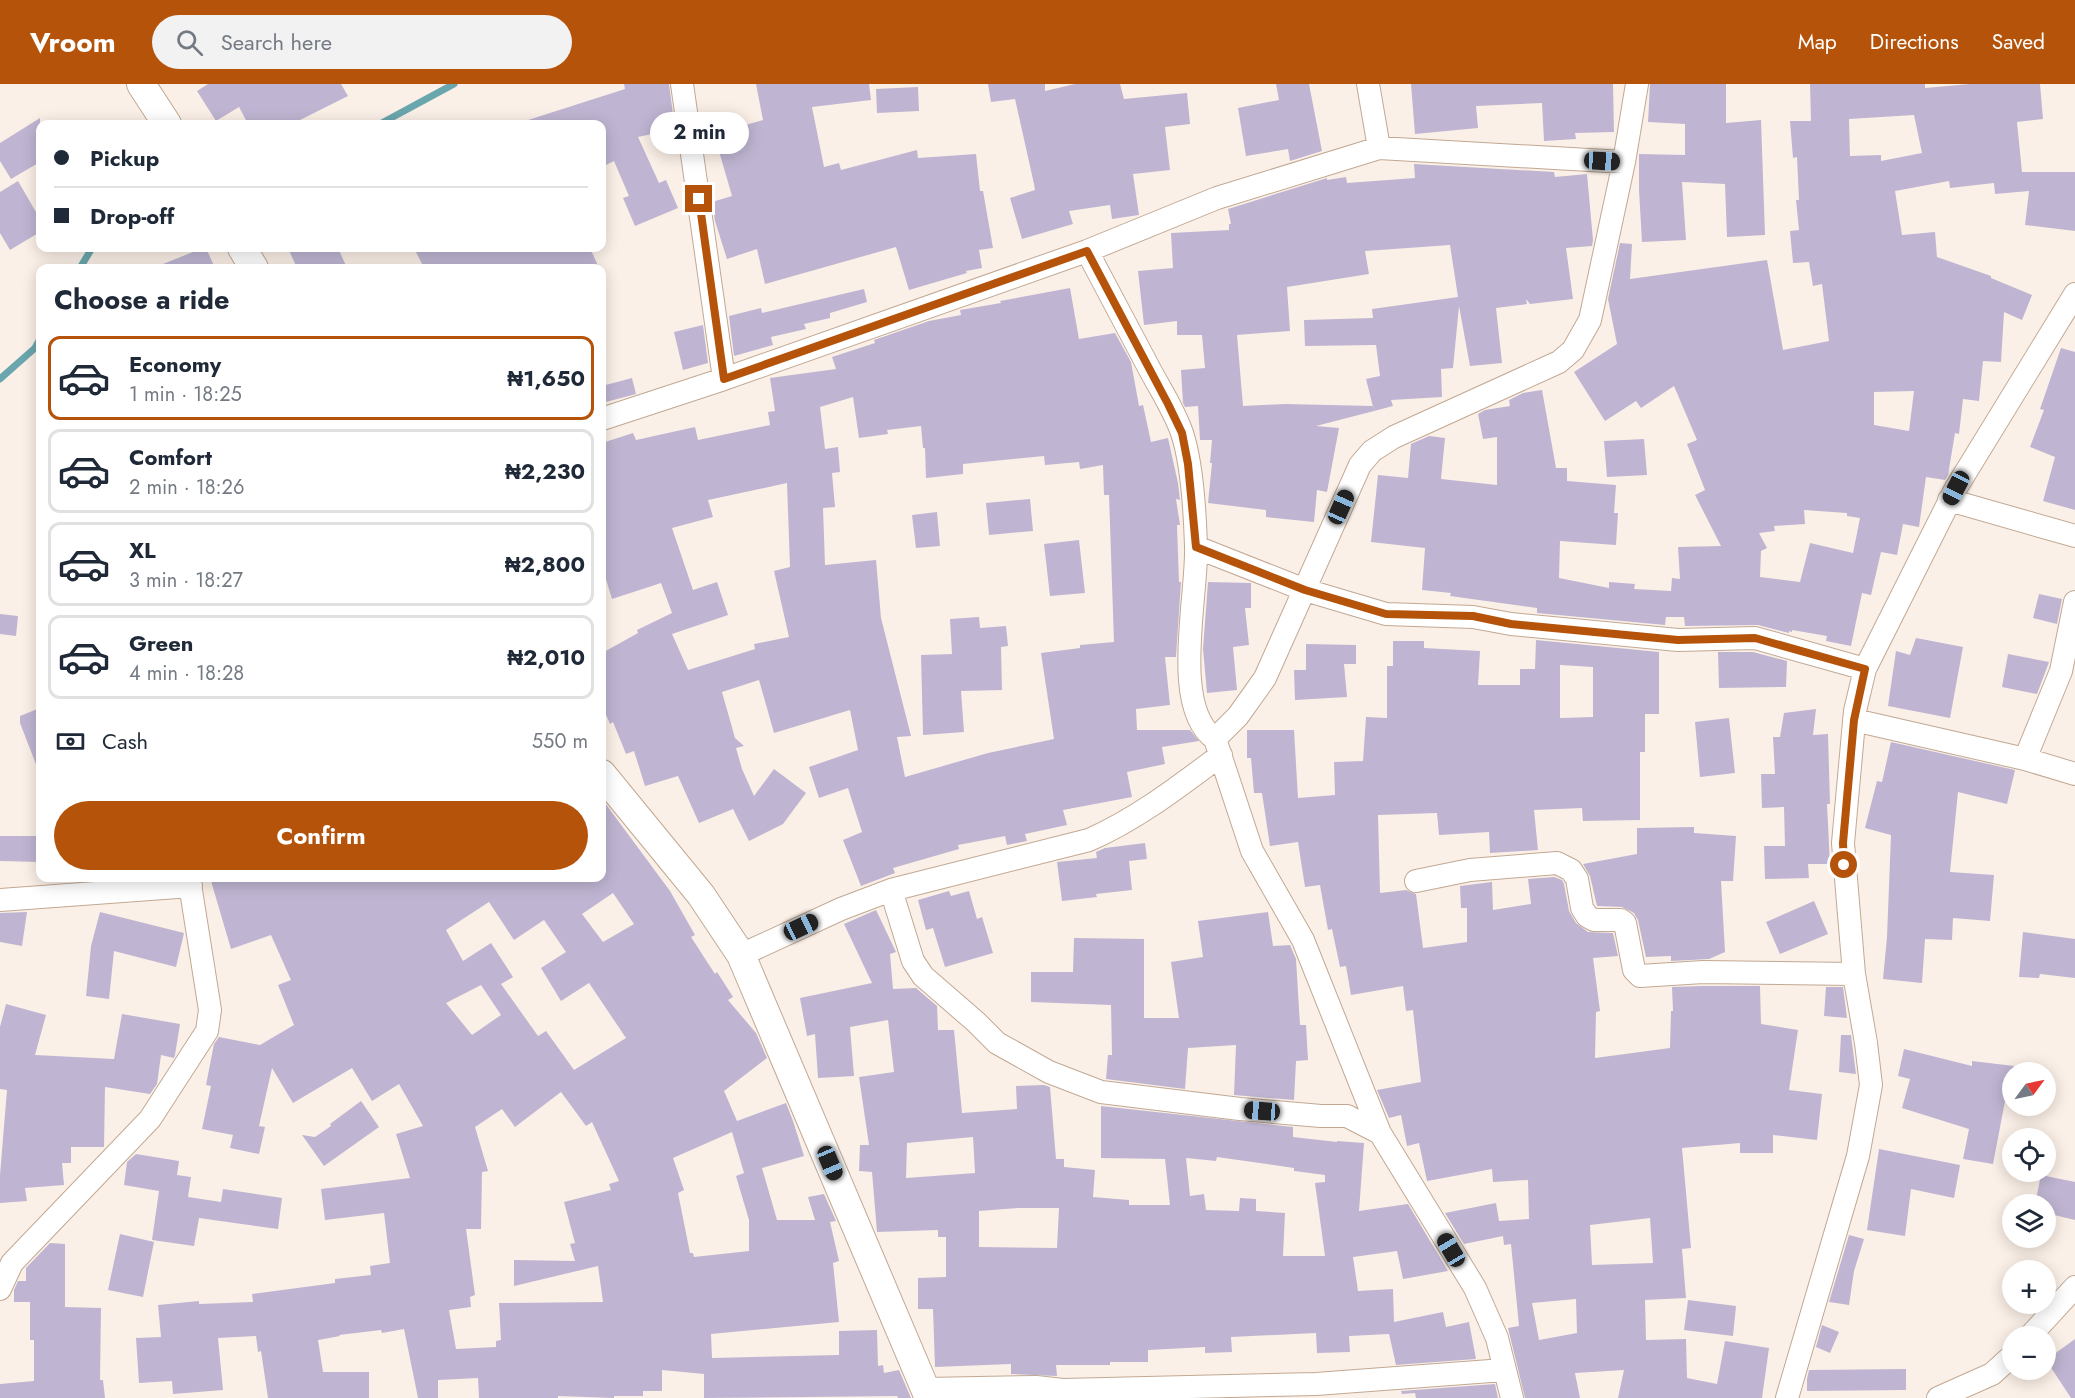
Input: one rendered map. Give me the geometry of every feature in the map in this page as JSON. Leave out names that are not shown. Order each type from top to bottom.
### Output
[{"type":"street","points":[[141,84],[164,120]]},
{"type":"street","points":[[682,84],[724,379]]},
{"type":"street","points":[[1368,84],[1379,148]]},
{"type":"street","points":[[741,955],[841,909],[891,890],[1089,840],[1114,829],[1150,808],[1218,747],[1265,678],[1360,465],[1372,451],[1394,437],[1559,362],[1573,350],[1590,320],[1624,162],[1637,84]]},
{"type":"street","points":[[606,419],[1087,251],[1217,198],[1379,148],[1624,162]]},
{"type":"street","points":[[1087,251],[1182,433],[1188,464],[1196,547],[1188,677],[1201,725],[1218,747],[1252,851],[1303,940],[1380,1133],[1475,1288],[1497,1338],[1512,1398]]},
{"type":"street","points":[[1787,1398],[1858,1156],[1871,1085],[1854,974],[1843,843],[1854,720],[1865,669],[1949,500],[2075,294]]},
{"type":"street","points":[[1949,500],[2075,536]]},
{"type":"street","points":[[1196,547],[1305,590],[1386,614],[1473,616],[1511,624],[1678,640],[1755,638],[1865,669]]},
{"type":"street","points":[[2025,759],[2061,671],[2075,602]]},
{"type":"street","points":[[1854,720],[2025,759],[2075,774]]},
{"type":"street","points":[[606,779],[701,895],[741,955],[927,1394],[1036,1388],[1063,1390],[1316,1384],[1504,1370]]},
{"type":"street","points":[[1416,880],[1470,870],[1557,863],[1571,870],[1577,879],[1582,908],[1587,916],[1594,920],[1621,920],[1625,923],[1634,970],[1640,976],[1703,972],[1854,974]]},
{"type":"street","points":[[0,900],[190,882],[210,1010],[207,1031],[150,1119],[12,1263],[0,1289]]},
{"type":"street","points":[[891,890],[913,961],[923,976],[997,1043],[1049,1072],[1101,1092],[1240,1109],[1347,1116],[1380,1133]]},
{"type":"street","points":[[2039,1326],[2075,1287]]},
{"type":"street","points":[[1938,1398],[1992,1374],[2002,1365]]},
{"type":"building","points":[[208,84],[341,84],[348,96],[300,120],[246,120],[239,107],[215,120],[197,91]]},
{"type":"building","points":[[624,84],[669,84],[675,129],[638,137],[659,183],[666,180],[678,208],[635,226],[623,198],[629,196],[614,161],[606,165],[606,120],[528,120],[625,89]]},
{"type":"building","points":[[756,84],[869,84],[871,100],[812,107],[824,167],[839,163],[841,170],[917,150],[918,158],[976,154],[980,191],[983,191],[993,248],[979,250],[982,268],[909,290],[896,247],[765,284],[757,249],[727,259],[715,221],[712,202],[732,196],[714,134],[763,120]]},
{"type":"building","points":[[988,84],[1045,84],[1045,91],[1075,84],[1120,84],[1124,99],[1187,93],[1190,124],[1165,127],[1170,170],[1133,174],[1139,215],[1112,219],[1110,205],[1069,211],[1073,224],[1022,239],[1010,198],[1035,190],[1034,184],[1015,99],[991,102]]},
{"type":"building","points":[[1276,84],[1309,84],[1322,151],[1290,161],[1288,149],[1246,156],[1238,108],[1279,100]]},
{"type":"building","points":[[1411,84],[1613,84],[1614,132],[1575,133],[1576,139],[1544,141],[1542,103],[1476,106],[1478,128],[1415,134]]},
{"type":"building","points":[[1650,84],[1726,84],[1726,123],[1761,120],[1765,235],[1727,237],[1725,184],[1682,182],[1686,240],[1642,242],[1639,154],[1685,155],[1685,124],[1648,122]]},
{"type":"building","points":[[1810,84],[1925,84],[1925,88],[1970,84],[2040,84],[2043,119],[2017,122],[2022,172],[2075,172],[2075,231],[2025,225],[2029,191],[1995,194],[1994,183],[1950,188],[1949,181],[1895,191],[1902,235],[1935,232],[1937,257],[1991,276],[1991,278],[2032,295],[2022,320],[2004,312],[2001,362],[1983,361],[1979,401],[1963,399],[1959,434],[1955,433],[1948,475],[1945,480],[1926,477],[1919,527],[1903,524],[1897,555],[1881,552],[1871,595],[1862,593],[1851,646],[1826,641],[1827,636],[1792,630],[1789,633],[1758,625],[1685,626],[1684,617],[1666,617],[1665,625],[1537,613],[1537,608],[1422,590],[1425,548],[1371,542],[1378,475],[1408,478],[1411,444],[1429,436],[1445,438],[1441,479],[1497,485],[1497,437],[1483,439],[1478,414],[1485,410],[1510,406],[1509,400],[1523,393],[1542,390],[1556,468],[1567,468],[1567,481],[1616,485],[1614,513],[1618,513],[1616,545],[1560,541],[1559,578],[1609,588],[1609,582],[1635,584],[1634,589],[1671,591],[1672,578],[1680,579],[1678,547],[1721,546],[1695,495],[1705,490],[1687,444],[1697,440],[1674,386],[1641,408],[1636,401],[1605,421],[1574,372],[1617,344],[1608,299],[1620,243],[1632,244],[1630,279],[1767,260],[1783,350],[1829,341],[1822,284],[1813,286],[1809,262],[1793,263],[1790,231],[1799,230],[1796,200],[1799,200],[1797,157],[1793,158],[1790,121],[1811,121]],"holes":[[[1914,115],[1922,153],[1881,161],[1881,155],[1850,156],[1849,119]],[[1914,391],[1909,431],[1874,425],[1874,392]],[[1804,510],[1847,513],[1847,516],[1860,518],[1853,553],[1810,543],[1800,582],[1760,577],[1761,551],[1767,548],[1759,533],[1775,531],[1774,526],[1805,524]]]},
{"type":"building","points":[[918,87],[919,111],[877,113],[876,89]]},
{"type":"building","points":[[36,120],[36,164],[11,179],[0,161],[0,143]]},
{"type":"building","points":[[1414,164],[1554,172],[1555,177],[1587,174],[1593,240],[1592,246],[1566,248],[1573,299],[1530,304],[1526,299],[1527,304],[1496,308],[1502,363],[1470,366],[1459,306],[1453,368],[1441,369],[1442,397],[1391,400],[1393,406],[1316,426],[1339,428],[1327,492],[1317,490],[1314,522],[1266,517],[1266,510],[1208,503],[1212,440],[1200,440],[1198,406],[1185,407],[1183,403],[1181,370],[1205,368],[1202,335],[1177,335],[1177,321],[1144,325],[1138,271],[1173,268],[1171,233],[1229,230],[1229,224],[1231,224],[1228,209],[1327,178],[1327,180],[1346,177],[1347,183],[1415,178]],"holes":[[[1450,245],[1458,297],[1372,309],[1373,318],[1304,320],[1305,346],[1376,345],[1380,376],[1366,379],[1373,406],[1285,404],[1243,406],[1237,335],[1290,331],[1287,287],[1369,274],[1365,251]]]},
{"type":"building","points":[[18,181],[36,212],[36,234],[10,250],[0,233],[0,192]]},
{"type":"building","points":[[193,252],[208,252],[213,264],[163,264]]},
{"type":"building","points":[[290,252],[340,252],[345,264],[295,264]]},
{"type":"building","points":[[416,252],[592,252],[597,264],[422,264]]},
{"type":"building","points":[[1070,288],[1079,339],[1115,333],[1131,362],[1139,406],[1143,405],[1151,442],[1168,438],[1180,500],[1176,499],[1180,525],[1177,525],[1179,582],[1181,582],[1176,657],[1165,657],[1170,705],[1136,709],[1137,730],[1190,730],[1199,741],[1162,747],[1165,764],[1127,772],[1132,797],[1063,810],[1067,825],[1025,834],[1027,841],[1007,845],[1005,836],[958,845],[959,849],[893,868],[895,873],[861,886],[843,840],[862,832],[848,788],[819,798],[809,767],[858,750],[850,710],[774,733],[759,680],[722,692],[735,738],[744,746],[736,748],[742,769],[754,796],[774,769],[806,793],[783,824],[749,841],[733,809],[699,823],[678,776],[645,786],[634,751],[626,754],[613,722],[610,724],[606,714],[606,651],[638,633],[637,630],[672,613],[661,583],[612,599],[606,579],[606,442],[633,433],[636,440],[695,427],[698,440],[770,425],[768,412],[775,411],[770,378],[836,369],[832,357],[875,343],[874,340],[929,321],[961,315],[960,310],[1001,303],[1000,301]],"holes":[[[853,397],[859,438],[888,434],[887,430],[921,426],[923,448],[925,448],[926,478],[963,474],[963,464],[1044,456],[1045,465],[1079,462],[1080,469],[1103,465],[1104,495],[1109,495],[1114,642],[1080,645],[1080,648],[1041,653],[1054,739],[988,753],[905,777],[897,737],[911,736],[881,618],[876,560],[825,565],[823,508],[835,507],[832,473],[840,472],[838,447],[825,449],[820,407]],[[787,483],[790,567],[774,571],[789,637],[754,644],[755,649],[688,670],[672,634],[728,615],[717,582],[693,590],[672,528],[713,517],[708,500]]]},
{"type":"building","points":[[864,289],[867,302],[830,313],[830,318],[804,324],[806,329],[771,337],[773,345],[734,356],[729,316],[761,308],[762,313]]},
{"type":"building","points":[[703,325],[708,363],[683,370],[674,332]]},
{"type":"building","points":[[2061,348],[2075,352],[2075,510],[2043,501],[2055,457],[2030,447],[2044,410],[2040,409]]},
{"type":"building","points":[[632,378],[636,394],[606,402],[606,385]]},
{"type":"building","points":[[1644,439],[1647,475],[1607,477],[1604,441]]},
{"type":"building","points":[[1030,499],[1033,531],[989,535],[986,503]]},
{"type":"building","points":[[937,512],[940,546],[916,548],[912,515]]},
{"type":"building","points":[[1079,540],[1085,593],[1050,596],[1044,544]]},
{"type":"building","points":[[1208,582],[1251,583],[1251,608],[1245,608],[1249,645],[1233,647],[1237,690],[1207,693],[1203,649]]},
{"type":"building","points":[[2039,594],[2062,599],[2057,624],[2033,618]]},
{"type":"building","points":[[0,614],[18,616],[16,636],[0,634]]},
{"type":"building","points":[[979,617],[980,628],[1006,626],[1008,646],[1001,647],[1002,690],[961,691],[964,732],[923,735],[921,655],[952,654],[950,619]]},
{"type":"building","points":[[1916,638],[1963,647],[1950,718],[1888,706],[1896,651],[1910,655]]},
{"type":"building","points":[[1536,640],[1659,652],[1659,714],[1645,714],[1645,752],[1640,752],[1640,820],[1583,821],[1582,808],[1534,810],[1538,850],[1490,853],[1489,832],[1439,835],[1437,813],[1378,815],[1380,893],[1406,890],[1416,894],[1423,948],[1467,942],[1467,908],[1461,908],[1460,886],[1492,882],[1493,910],[1531,904],[1528,879],[1554,877],[1562,880],[1569,911],[1576,923],[1588,932],[1613,933],[1618,956],[1593,958],[1600,1011],[1596,1012],[1595,1058],[1670,1048],[1672,987],[1760,986],[1761,1024],[1798,1030],[1789,1090],[1822,1094],[1817,1140],[1773,1135],[1773,1153],[1740,1153],[1740,1143],[1682,1148],[1691,1248],[1682,1249],[1686,1298],[1645,1300],[1646,1340],[1686,1339],[1687,1378],[1717,1384],[1725,1341],[1769,1348],[1762,1398],[1618,1398],[1624,1370],[1575,1373],[1580,1398],[1525,1398],[1508,1328],[1519,1326],[1511,1244],[1504,1245],[1503,1236],[1464,1244],[1445,1213],[1496,1203],[1499,1221],[1529,1219],[1528,1180],[1493,1182],[1492,1169],[1427,1181],[1419,1143],[1407,1146],[1401,1115],[1389,1118],[1377,1090],[1421,1082],[1413,1010],[1406,1011],[1403,986],[1351,995],[1346,966],[1340,967],[1332,929],[1328,930],[1320,885],[1305,887],[1298,842],[1270,846],[1262,793],[1254,793],[1251,758],[1247,758],[1247,730],[1294,730],[1298,798],[1335,795],[1334,762],[1363,761],[1366,717],[1387,718],[1387,666],[1393,666],[1393,641],[1424,641],[1424,648],[1480,651],[1478,685],[1520,685],[1520,669],[1535,669]],"holes":[[[1560,665],[1593,667],[1593,717],[1560,718]],[[1650,1218],[1653,1263],[1592,1265],[1590,1225]],[[1576,1299],[1577,1333],[1539,1340],[1532,1303]]]},
{"type":"building","points":[[1306,644],[1356,645],[1356,664],[1344,664],[1347,697],[1295,700],[1294,670],[1306,670]]},
{"type":"building","points":[[1718,652],[1753,652],[1787,661],[1786,687],[1719,688]]},
{"type":"building","points":[[2008,654],[2049,662],[2037,694],[2002,687]]},
{"type":"building","points":[[1816,709],[1813,735],[1828,734],[1830,804],[1827,804],[1830,864],[1808,864],[1809,878],[1765,879],[1764,846],[1785,846],[1784,807],[1762,808],[1761,774],[1775,774],[1773,737],[1780,737],[1784,713]]},
{"type":"building","points":[[36,710],[36,764],[20,723],[20,716]]},
{"type":"building","points":[[1729,718],[1735,773],[1700,777],[1695,722]]},
{"type":"building","points":[[1891,742],[2015,770],[2007,804],[1958,792],[1950,872],[1994,875],[1990,921],[1953,918],[1952,940],[1925,939],[1922,983],[1883,979],[1891,835],[1865,828],[1877,781],[1882,782]]},
{"type":"building","points":[[606,804],[670,891],[695,935],[691,937],[733,997],[728,1000],[756,1033],[767,1058],[724,1091],[737,1121],[786,1103],[804,1156],[762,1168],[777,1220],[815,1220],[808,1197],[824,1194],[836,1221],[830,1222],[839,1261],[833,1263],[839,1322],[711,1334],[712,1358],[839,1355],[839,1331],[877,1330],[878,1366],[883,1365],[884,1373],[899,1370],[911,1398],[898,1398],[897,1396],[704,1398],[704,1374],[662,1370],[662,1391],[643,1391],[643,1396],[479,1398],[478,1378],[438,1380],[438,1398],[418,1398],[404,1329],[382,1333],[381,1330],[339,1335],[318,1340],[323,1372],[369,1372],[369,1398],[268,1398],[261,1351],[258,1352],[256,1336],[218,1338],[223,1390],[173,1394],[172,1381],[139,1383],[136,1338],[161,1337],[158,1305],[199,1301],[199,1304],[253,1302],[252,1294],[335,1283],[335,1279],[371,1275],[370,1266],[390,1263],[384,1213],[325,1220],[321,1189],[410,1178],[396,1134],[423,1126],[399,1084],[372,1101],[352,1068],[293,1103],[272,1068],[259,1126],[265,1127],[259,1154],[230,1148],[233,1135],[202,1129],[211,1086],[206,1085],[214,1044],[219,1037],[260,1045],[294,1025],[278,985],[291,980],[271,935],[231,949],[211,882],[606,882]],"holes":[[[613,893],[634,924],[603,942],[582,914]],[[489,902],[514,940],[544,920],[566,952],[541,968],[561,1001],[589,983],[626,1038],[574,1070],[546,1031],[538,1036],[501,984],[513,977],[491,943],[463,961],[446,930]],[[481,985],[501,1015],[472,1035],[446,1003]],[[561,1092],[586,1126],[592,1122],[619,1181],[609,1184],[611,1190],[564,1202],[575,1243],[570,1244],[575,1261],[514,1260],[514,1286],[598,1266],[603,1302],[499,1303],[501,1340],[496,1341],[496,1347],[456,1349],[449,1310],[471,1307],[470,1297],[475,1295],[466,1229],[481,1229],[482,1172],[488,1171],[475,1127],[502,1109],[515,1127]],[[732,1132],[744,1173],[736,1176],[749,1220],[749,1251],[694,1257],[693,1253],[690,1253],[678,1193],[684,1190],[673,1158]]]},
{"type":"building","points":[[1694,827],[1694,833],[1736,836],[1733,881],[1721,881],[1725,952],[1709,959],[1671,961],[1671,956],[1646,957],[1638,920],[1634,913],[1622,907],[1597,906],[1590,876],[1583,864],[1637,854],[1637,828]]},
{"type":"building","points":[[0,836],[36,836],[36,862],[0,861]]},
{"type":"building","points":[[1145,843],[1147,859],[1129,861],[1132,890],[1062,901],[1057,862],[1097,858],[1096,852],[1105,848]]},
{"type":"building","points":[[949,891],[951,896],[969,891],[977,919],[982,917],[993,953],[945,967],[933,928],[926,930],[918,900]]},
{"type":"building","points":[[1814,901],[1828,934],[1780,954],[1766,922]]},
{"type":"building","points":[[876,910],[896,952],[890,954],[893,989],[916,988],[937,1006],[938,1030],[954,1030],[962,1113],[1017,1109],[1016,1086],[1044,1085],[1050,1087],[1056,1159],[1064,1159],[1064,1167],[1095,1170],[1093,1197],[1129,1200],[1129,1205],[1170,1205],[1165,1159],[1101,1158],[1101,1106],[1293,1127],[1293,1137],[1364,1143],[1359,1211],[1408,1204],[1448,1271],[1403,1279],[1397,1251],[1353,1257],[1358,1291],[1393,1289],[1394,1322],[1443,1312],[1446,1327],[1469,1322],[1476,1359],[1396,1365],[1389,1334],[1349,1336],[1350,1352],[1317,1353],[1316,1333],[1231,1337],[1232,1352],[1205,1353],[1205,1347],[1148,1350],[1148,1362],[1056,1365],[1057,1376],[1011,1374],[1011,1364],[935,1367],[933,1309],[918,1309],[918,1278],[946,1277],[946,1237],[938,1237],[938,1230],[877,1232],[872,1172],[859,1171],[860,1145],[869,1145],[859,1077],[894,1072],[888,1020],[850,1027],[854,1076],[818,1078],[815,1034],[807,1036],[800,998],[872,983],[844,924]],"holes":[[[973,1137],[975,1173],[906,1178],[907,1143]],[[1217,1157],[1294,1168],[1294,1171],[1325,1175],[1325,1182],[1315,1183],[1325,1256],[1283,1256],[1285,1213],[1256,1211],[1256,1199],[1240,1198],[1239,1211],[1206,1210],[1204,1194],[1190,1196],[1186,1158],[1216,1161]],[[1059,1208],[1057,1248],[979,1247],[979,1211]]]},
{"type":"building","points":[[27,912],[22,946],[0,942],[0,913]]},
{"type":"building","points":[[100,912],[184,933],[176,967],[114,951],[109,999],[86,996],[91,946]]},
{"type":"building","points":[[1268,912],[1273,946],[1290,945],[1296,959],[1300,1025],[1306,1025],[1308,1060],[1296,1061],[1294,1100],[1234,1095],[1236,1045],[1188,1048],[1185,1089],[1106,1079],[1108,1055],[1112,1055],[1111,1005],[1031,1002],[1031,972],[1073,972],[1074,938],[1144,939],[1144,1018],[1179,1018],[1171,962],[1203,957],[1198,921]]},
{"type":"building","points":[[2023,932],[2075,939],[2075,978],[2040,974],[2039,978],[2019,977]]},
{"type":"building","points":[[1826,987],[1843,987],[1847,1018],[1824,1016]]},
{"type":"building","points":[[6,1004],[46,1015],[35,1055],[114,1059],[122,1014],[180,1024],[174,1058],[161,1055],[157,1084],[150,1094],[105,1087],[104,1147],[71,1147],[71,1163],[62,1163],[64,1185],[25,1188],[27,1201],[0,1203],[7,1090],[0,1089],[0,1027]]},
{"type":"building","points":[[1841,1035],[1851,1035],[1856,1074],[1839,1072]]},
{"type":"building","points":[[1904,1049],[1972,1066],[1972,1061],[2002,1065],[2002,1116],[1993,1164],[1963,1159],[1969,1129],[1902,1108],[1910,1079],[1898,1076]]},
{"type":"building","points":[[361,1101],[379,1127],[324,1166],[302,1135],[315,1137]]},
{"type":"building","points":[[1879,1149],[1960,1165],[1954,1198],[1911,1189],[1905,1236],[1867,1230]]},
{"type":"building","points":[[136,1154],[179,1161],[177,1175],[191,1177],[188,1197],[221,1202],[223,1189],[282,1198],[278,1229],[199,1218],[194,1246],[152,1240],[159,1191],[124,1185],[127,1162]]},
{"type":"building","points":[[2056,1178],[2075,1182],[2075,1220],[2056,1215],[2056,1194],[2037,1194],[2040,1182],[2056,1182]]},
{"type":"building","points":[[120,1234],[154,1242],[143,1297],[108,1290]]},
{"type":"building","points":[[1849,1235],[1864,1239],[1854,1271],[1849,1305],[1829,1302]]},
{"type":"building","points":[[50,1243],[65,1244],[65,1307],[101,1308],[100,1380],[103,1380],[105,1398],[0,1398],[0,1384],[34,1381],[34,1340],[30,1340],[30,1302],[14,1302],[14,1290],[18,1281],[26,1281],[26,1268]]},
{"type":"building","points":[[1688,1300],[1736,1306],[1733,1336],[1684,1330]]},
{"type":"building","points":[[1822,1325],[1839,1332],[1830,1353],[1816,1347]]},
{"type":"building","points":[[2075,1339],[2075,1398],[2071,1398],[2056,1375],[2056,1353]]},
{"type":"building","points":[[1906,1369],[1906,1390],[1807,1391],[1809,1370]]},
{"type":"building","points":[[1495,1384],[1498,1398],[1416,1398],[1415,1393],[1402,1394],[1401,1391]]},
{"type":"waterway","points":[[387,120],[454,84]]},
{"type":"waterway","points":[[82,264],[90,252]]},
{"type":"waterway","points":[[0,379],[36,346]]},
{"type":"route","points":[[699,199],[724,379],[1087,251],[1182,433],[1191,487],[1196,547],[1305,590],[1386,614],[1473,616],[1511,624],[1678,640],[1755,638],[1865,669],[1854,720],[1843,843],[1844,865]]}]
